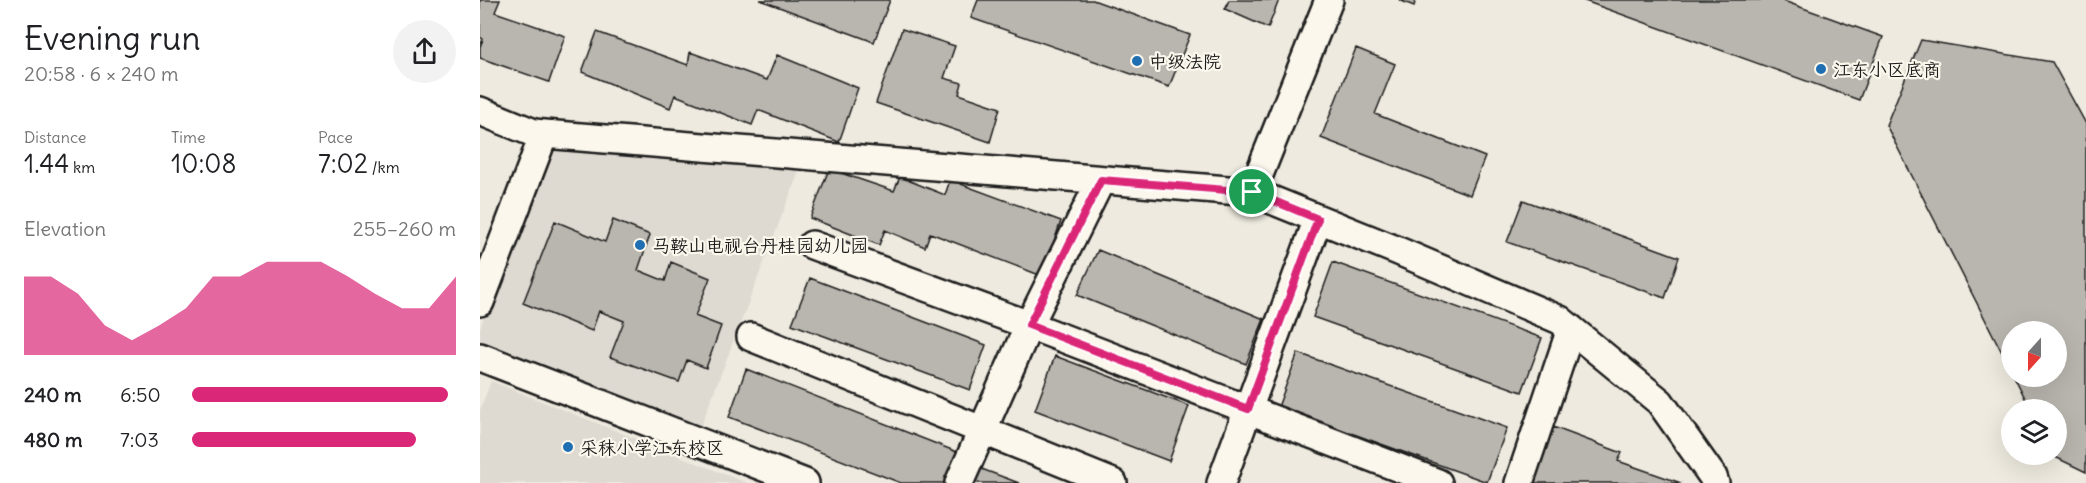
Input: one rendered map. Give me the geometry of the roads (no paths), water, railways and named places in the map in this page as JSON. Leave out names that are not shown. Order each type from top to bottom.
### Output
[{"type":"street","points":[[1252,192],[1329,0]]},
{"type":"street","points":[[480,111],[534,133],[1252,192],[1560,320],[1660,402],[1715,483]]},
{"type":"street","points":[[480,302],[544,134]]},
{"type":"street","points":[[959,483],[1029,325],[1101,180]]},
{"type":"street","points":[[1221,483],[1318,219]]},
{"type":"street","points":[[812,245],[1029,325],[1438,483]]},
{"type":"street","points":[[1519,483],[1571,330]]},
{"type":"street","points":[[752,337],[1113,483]]},
{"type":"street","points":[[480,357],[805,483]]},
{"type":"place","name":"中级法院","points":[[1137,61]]},
{"type":"place","name":"江东小区底商","points":[[1821,69]]},
{"type":"place","name":"马鞍山电视台丹桂园幼儿园","points":[[640,245]]},
{"type":"place","name":"采秣小学江东校区","points":[[568,447]]}]
